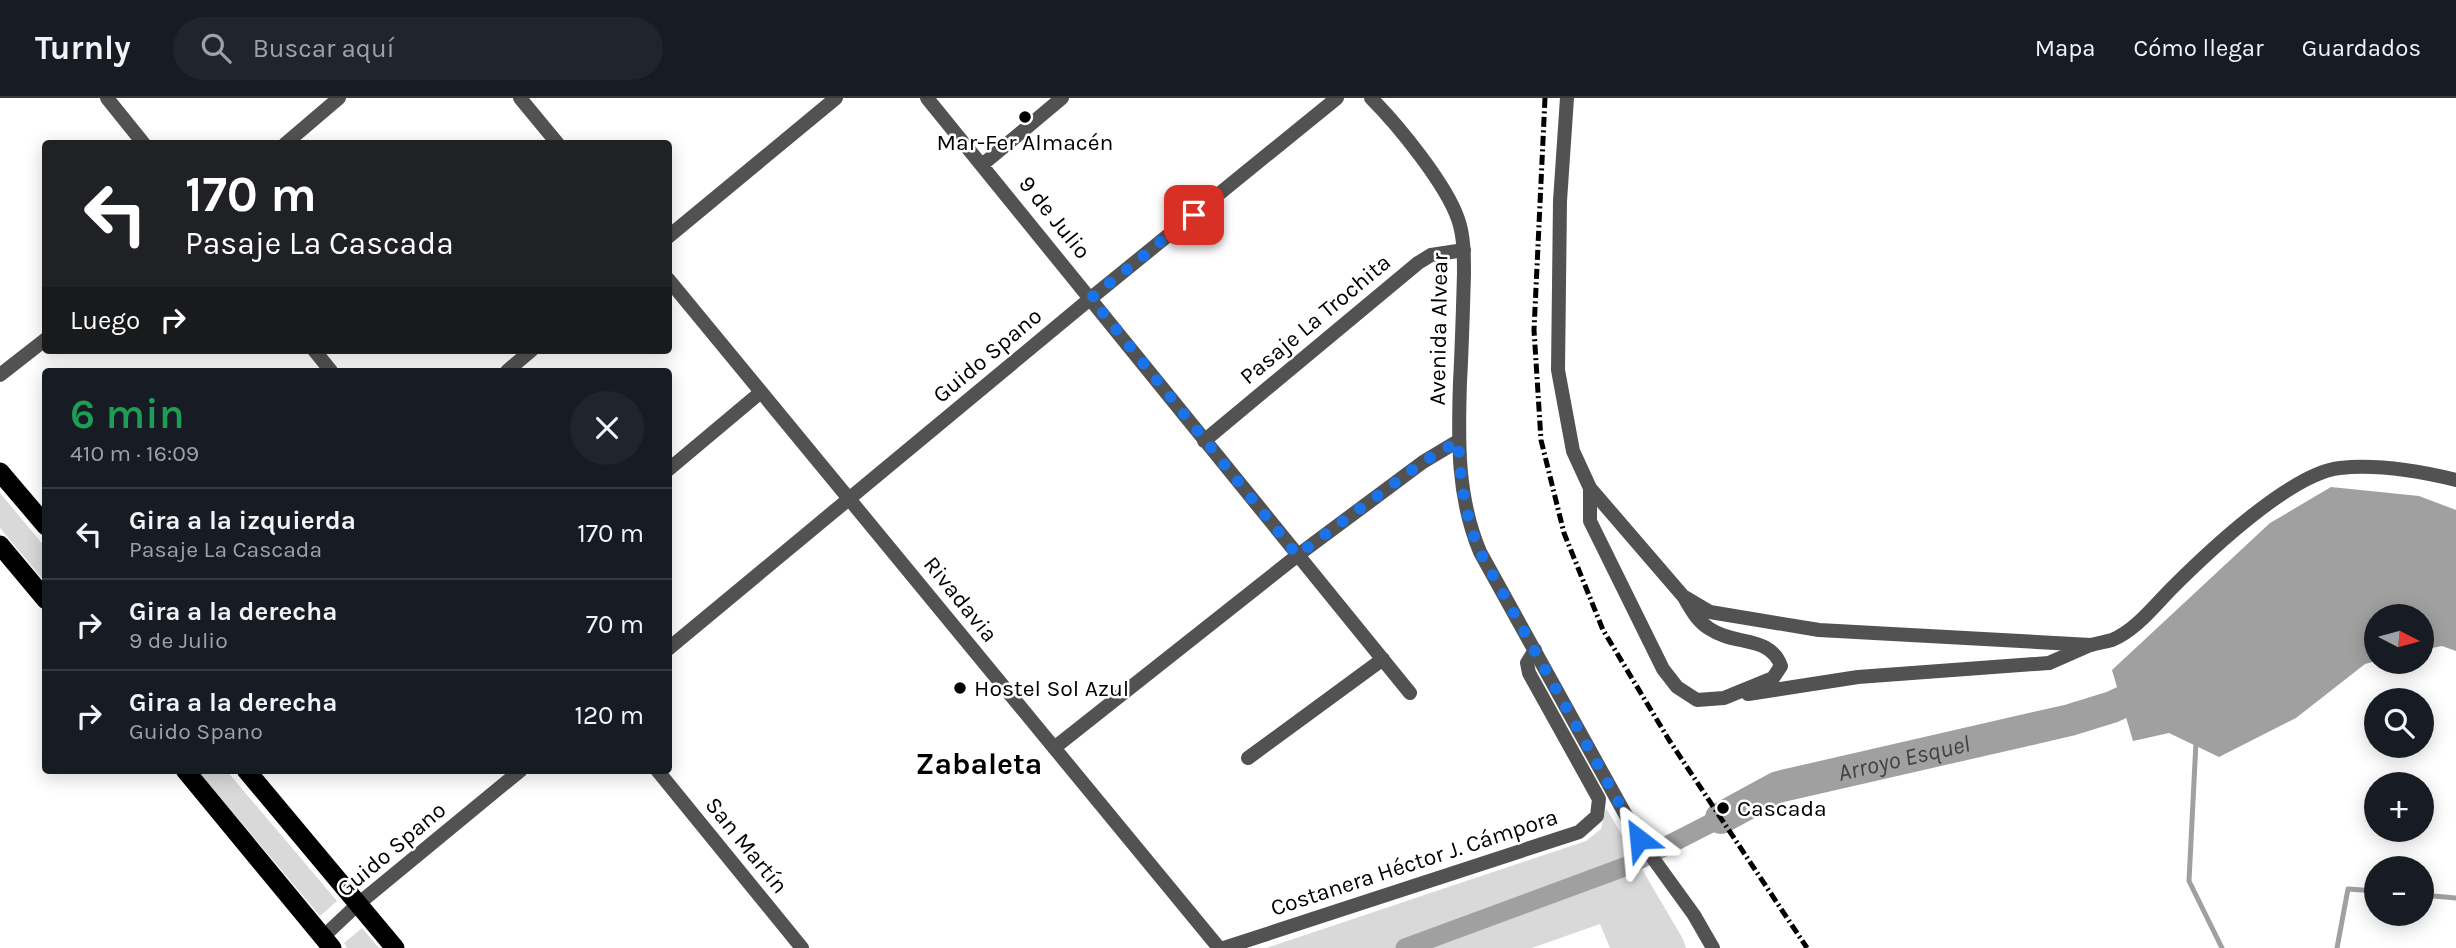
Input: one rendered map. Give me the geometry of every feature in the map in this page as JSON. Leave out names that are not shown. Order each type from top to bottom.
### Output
[{"type":"highway","points":[[0,472],[42,521]]},
{"type":"highway","points":[[0,545],[42,595]]},
{"type":"highway","points":[[188,774],[327,943]]},
{"type":"highway","points":[[249,774],[395,948]]},
{"type":"street","points":[[107,98],[141,140]]},
{"type":"street","points":[[290,140],[339,98]]},
{"type":"street","points":[[520,98],[555,140]]},
{"type":"street","points":[[672,234],[836,98]]},
{"type":"street","name":"9 de Julio","points":[[927,98],[1410,693]]},
{"type":"street","points":[[982,165],[1062,98]]},
{"type":"street","name":"Guido Spano","points":[[672,646],[1337,98]]},
{"type":"street","name":"Avenida Alvear","points":[[1371,98],[1440,184],[1459,222],[1464,250],[1458,441],[1462,497],[1469,526],[1480,552],[1639,839],[1694,915],[1713,948]]},
{"type":"street","points":[[1567,98],[1560,201],[1558,370],[1573,451],[1590,488],[1683,596],[1699,621],[1712,631],[1740,642],[1767,647],[1777,654],[1781,666],[1773,678],[1724,698]]},
{"type":"street","name":"Pasaje La Trochita","points":[[1204,441],[1418,263],[1431,255],[1464,250]]},
{"type":"street","name":"Rivadavia","points":[[672,284],[1221,948]]},
{"type":"street","points":[[0,375],[42,342]]},
{"type":"street","points":[[317,354],[329,368]]},
{"type":"street","points":[[511,368],[527,354]]},
{"type":"street","points":[[672,467],[761,392]]},
{"type":"street","points":[[1055,748],[1297,555],[1423,462],[1458,441]]},
{"type":"street","points":[[1590,488],[1590,521],[1663,669],[1677,688],[1697,700],[1858,677],[2049,663],[2091,645],[2113,640],[2136,624],[2211,549],[2264,507],[2303,481],[2337,468],[2377,468],[2456,480]]},
{"type":"street","points":[[1683,596],[1710,612],[1819,630],[2091,645]]},
{"type":"street","name":"Costanera Héctor J. Cámpora","points":[[1221,948],[1579,832],[1597,816],[1599,799],[1529,673],[1527,663],[1535,650]]},
{"type":"street","points":[[1248,758],[1382,659]]},
{"type":"street","name":"Guido Spano","points":[[327,943],[357,905],[517,774]]},
{"type":"street","name":"San Martín","points":[[660,774],[802,948]]},
{"type":"street","points":[[1694,915],[1700,948]]},
{"type":"shaded area","points":[[2331,487],[2419,496],[2456,510],[2456,651],[2442,646],[2434,648],[2434,604],[2364,604],[2364,665],[2296,718],[2219,757],[2169,733],[2133,741],[2112,670],[2270,523]]},
{"type":"shaded area","points":[[0,493],[42,543],[42,578],[0,528]]},
{"type":"shaded area","points":[[200,774],[229,774],[337,901],[320,916]]},
{"type":"shaded area","points":[[1606,808],[1686,948],[1610,948],[1600,924],[1532,948],[1266,948],[1586,841],[1601,829]]},
{"type":"shaded area","points":[[362,928],[379,948],[347,948],[344,943]]},
{"type":"waterway","name":"Arroyo Esquel","points":[[1721,818],[1778,787],[2070,720],[2112,707],[2160,685]]},
{"type":"waterway","points":[[2196,742],[2189,881],[2222,948]]},
{"type":"waterway","name":"Arroyo Esquel","points":[[1405,948],[1627,866],[1721,818]]},
{"type":"waterway","points":[[2337,948],[2348,889],[2364,890]]},
{"type":"waterway","points":[[2434,896],[2456,898]]},
{"type":"railway","points":[[1545,98],[1534,330],[1541,440],[1564,533],[1603,630],[1669,740],[1807,948]]},
{"type":"place","name":"Mar-Fer Almacén","points":[[1025,117]]},
{"type":"place","name":"Hostel Sol Azul","points":[[960,688]]},
{"type":"place","name":"Cascada","points":[[1723,808]]},
{"type":"district","name":"Zabaleta","points":[[979,764]]},
{"type":"route","points":[[1194,215],[1091,298],[1297,555],[1423,462],[1458,441],[1462,497],[1469,526],[1480,552],[1639,839]]}]
